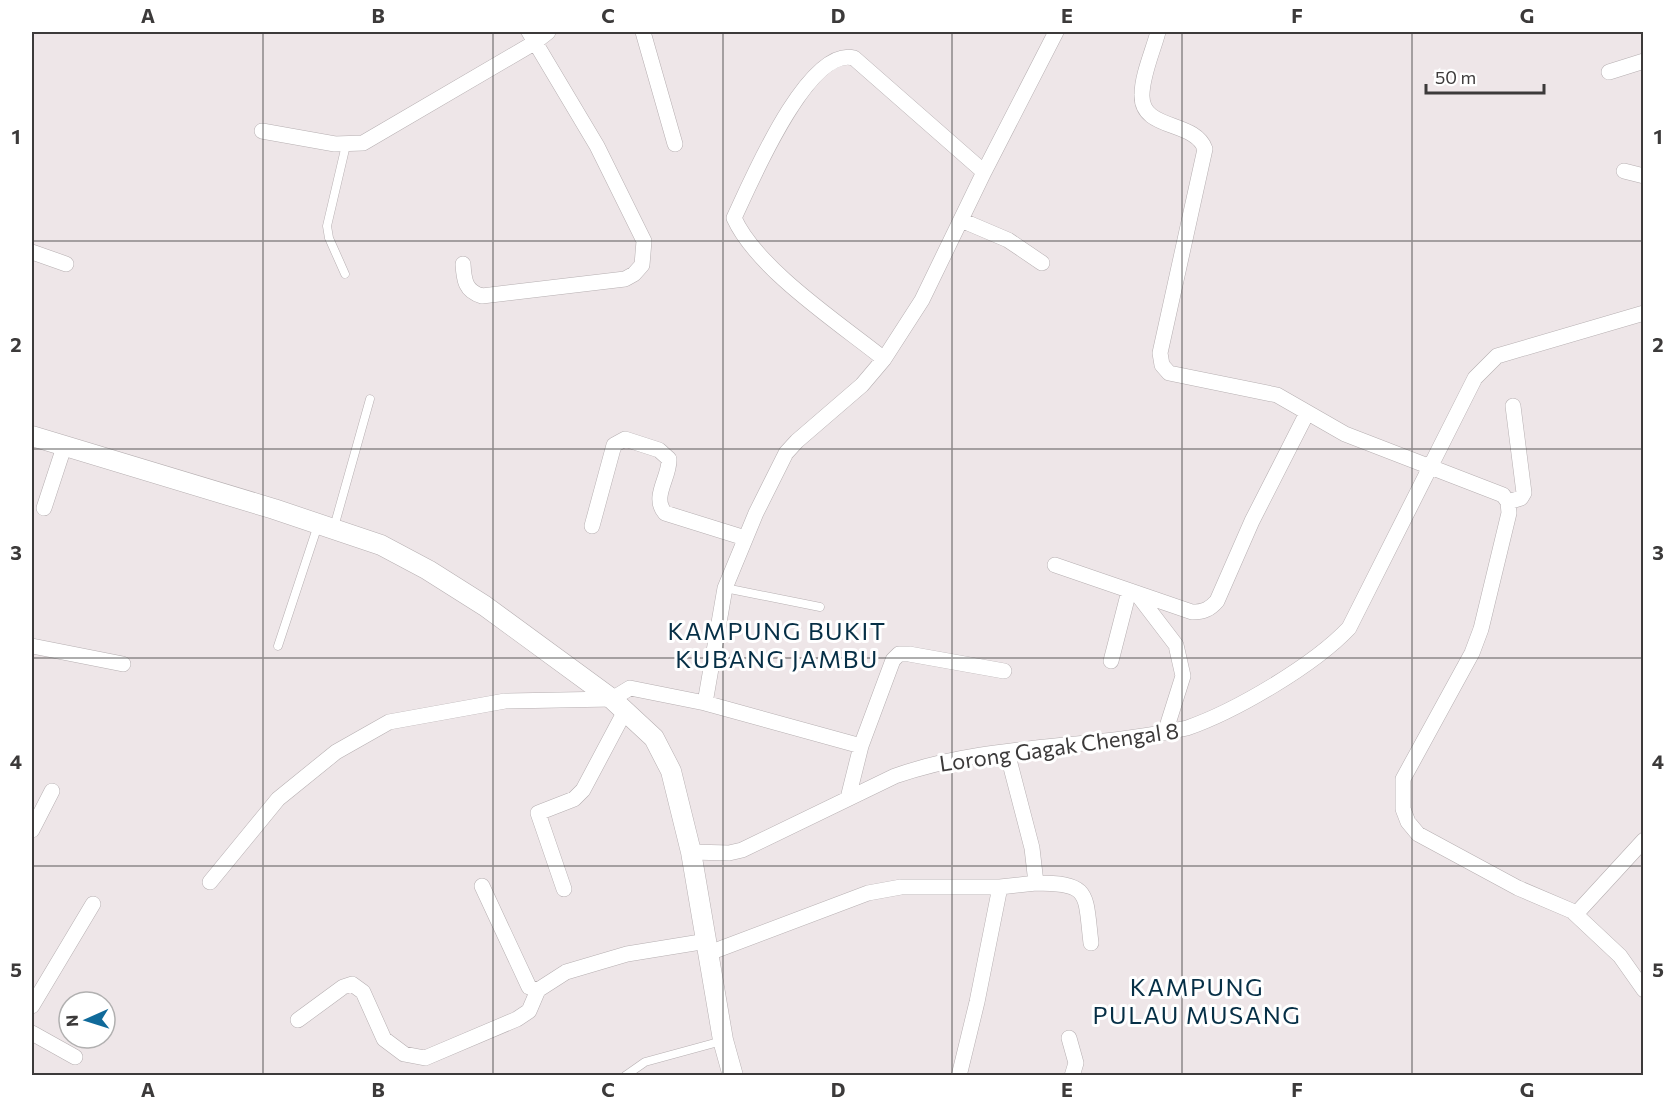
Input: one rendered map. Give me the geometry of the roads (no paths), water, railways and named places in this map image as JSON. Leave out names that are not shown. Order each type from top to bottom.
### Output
[{"type":"street","points":[[262,131],[346,145],[363,143],[531,37],[548,32]]},
{"type":"street","points":[[643,32],[675,144]]},
{"type":"street","points":[[705,703],[725,588],[745,538],[786,453],[862,385],[884,359],[930,286],[984,172],[1056,32]]},
{"type":"street","points":[[1158,32],[1142,94],[1143,105],[1156,119],[1196,134],[1205,149],[1171,296],[1160,353],[1162,365],[1169,373],[1263,390],[1345,434],[1495,490],[1508,502]]},
{"type":"street","points":[[463,264],[464,281],[468,288],[482,296],[625,279],[634,274],[642,265],[644,241],[597,146],[531,37]]},
{"type":"street","points":[[884,359],[770,267],[739,229],[734,218],[779,126],[816,75],[837,57],[845,55],[854,58],[984,172]]},
{"type":"street","points":[[1609,72],[1644,61]]},
{"type":"street","points":[[1624,171],[1644,176]]},
{"type":"street","points":[[961,220],[1008,240],[1042,263]]},
{"type":"street","points":[[32,252],[66,264]]},
{"type":"street","name":"Lorong Gagak Chengal 8","points":[[691,852],[729,853],[742,850],[848,798],[917,768],[1007,752],[1165,733],[1202,723],[1284,678],[1334,644],[1350,628],[1437,470],[1475,378],[1497,356],[1644,313]]},
{"type":"street","points":[[1508,502],[1521,498],[1524,493],[1513,406]]},
{"type":"street","points":[[1055,565],[1192,612],[1202,612],[1211,608],[1217,601],[1252,520],[1307,413]]},
{"type":"street","points":[[32,436],[381,545],[428,570],[485,606],[618,705],[654,738],[671,771],[691,852],[723,1040],[733,1076]]},
{"type":"street","points":[[591,526],[614,445],[626,440],[659,450],[669,459],[670,466],[659,500],[660,507],[665,513],[745,538]]},
{"type":"street","points":[[44,508],[64,447]]},
{"type":"street","points":[[1508,502],[1506,530],[1481,629],[1472,653],[1406,772],[1403,809],[1408,822],[1418,834],[1518,888],[1576,914],[1620,956],[1644,990]]},
{"type":"street","points":[[1111,661],[1133,592]]},
{"type":"street","points":[[1133,592],[1176,645],[1183,676],[1165,733]]},
{"type":"street","points":[[32,646],[123,664]]},
{"type":"street","points":[[848,798],[861,746],[893,660],[899,654],[1004,671]]},
{"type":"street","points":[[564,889],[538,813],[574,800],[583,790],[618,705],[630,688],[705,703],[861,746]]},
{"type":"street","points":[[210,882],[278,799],[336,752],[389,722],[505,701],[618,705]]},
{"type":"street","points":[[1007,752],[1032,848],[1035,883]]},
{"type":"street","points":[[32,830],[52,791]]},
{"type":"street","points":[[1576,914],[1644,840]]},
{"type":"street","points":[[298,1020],[343,987],[352,984],[363,992],[384,1039],[404,1054],[425,1058],[517,1019],[530,1011],[538,990],[566,972],[607,960],[708,947],[868,893],[901,887],[1000,887],[1035,883],[1072,885],[1081,892],[1086,901],[1091,943]]},
{"type":"street","points":[[482,886],[529,987],[538,990]]},
{"type":"street","points":[[959,1076],[977,1002],[1000,887]]},
{"type":"street","points":[[32,1006],[93,904]]},
{"type":"street","points":[[32,1033],[75,1057]]},
{"type":"street","points":[[1069,1038],[1076,1063],[1072,1076]]},
{"type":"lane","points":[[345,274],[329,238],[327,226],[346,145]]},
{"type":"lane","points":[[278,646],[326,526],[370,399]]},
{"type":"lane","points":[[725,588],[820,607]]},
{"type":"lane","points":[[626,1076],[645,1062],[723,1040]]},
{"type":"district","name":"KAMPUNG BUKIT KUBANG JAMBU","points":[[777,646]]},
{"type":"district","name":"KAMPUNG PULAU MUSANG","points":[[1197,1002]]}]
